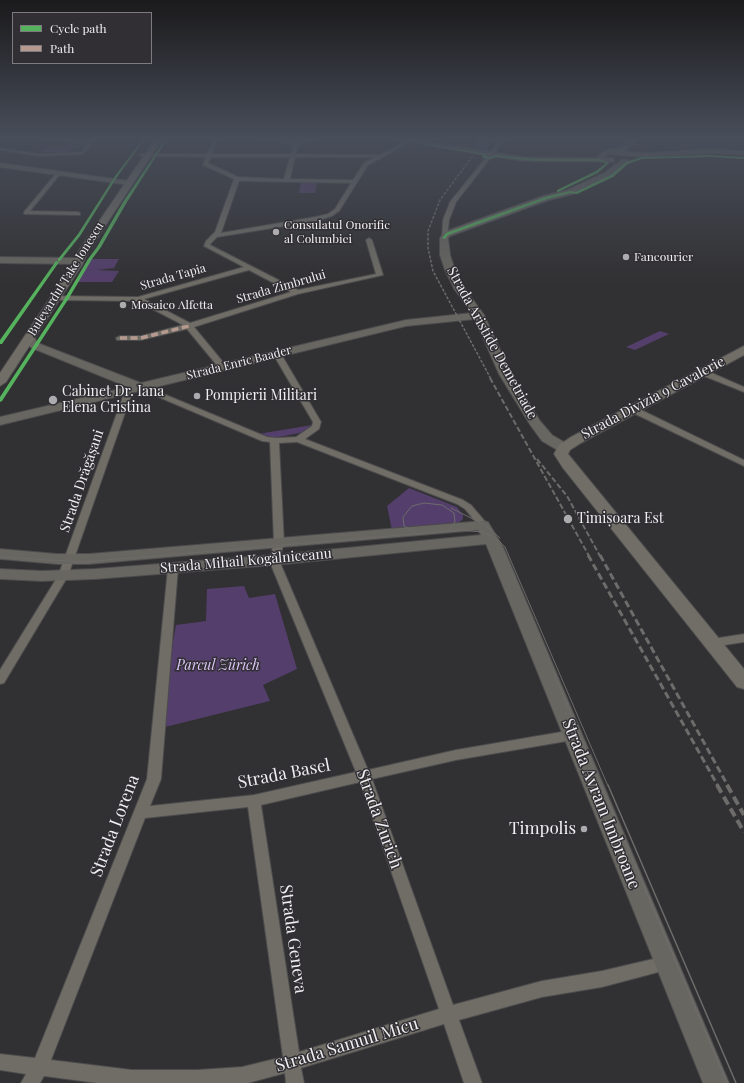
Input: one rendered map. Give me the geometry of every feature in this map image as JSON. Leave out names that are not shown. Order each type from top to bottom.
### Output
[{"type":"main road","name":"Bulevardul Take Ionescu","points":[[0,366],[20,339],[121,189]]},
{"type":"main road","name":"Bulevardul Take Ionescu","points":[[0,382],[55,298],[73,261]]},
{"type":"main road","name":"Strada Divizia 9 Cavalerie","points":[[564,448],[632,409],[744,350]]},
{"type":"main road","points":[[564,448],[562,456],[568,465],[744,682]]},
{"type":"street","points":[[46,189],[26,213],[78,214]]},
{"type":"street","points":[[217,235],[234,189]]},
{"type":"street","points":[[297,292],[208,247],[208,242],[217,235],[319,219],[330,215],[337,210],[351,189]]},
{"type":"street","name":"Strada Aristide Demetriade","points":[[464,189],[453,202],[446,220],[444,238],[445,255],[450,270],[460,290],[479,315],[505,374],[529,413],[547,438],[564,448]]},
{"type":"street","points":[[554,196],[569,189]]},
{"type":"street","points":[[444,238],[447,234],[578,189]]},
{"type":"street","name":"Strada Zimbrului","points":[[120,338],[141,338],[189,326],[297,292],[380,275],[369,240]]},
{"type":"street","points":[[0,260],[73,261]]},
{"type":"street","name":"Strada Tapia","points":[[55,298],[138,299],[248,268]]},
{"type":"street","points":[[138,299],[189,326],[223,367]]},
{"type":"street","name":"Strada Enric Baader","points":[[0,420],[413,321],[479,315]]},
{"type":"street","points":[[30,336],[31,343],[36,346],[134,388],[244,431],[274,440],[298,439],[460,502],[468,507],[487,532]]},
{"type":"street","points":[[277,354],[317,422],[316,427],[298,439]]},
{"type":"street","points":[[702,372],[744,390]]},
{"type":"street","name":"Strada Drăgășani","points":[[0,680],[63,576],[134,388]]},
{"type":"street","points":[[632,409],[744,463]]},
{"type":"street","points":[[274,440],[279,543],[274,560]]},
{"type":"street","name":"Strada Mihail Kogălniceanu","points":[[0,554],[70,559],[279,543],[487,532]]},
{"type":"street","name":"Strada Mihail Kogălniceanu","points":[[0,574],[63,576],[274,560],[487,532]]},
{"type":"street","name":"Strada Avram Imbroane","points":[[487,532],[573,735],[716,1083]]},
{"type":"street","name":"Strada Zurich","points":[[274,560],[364,776],[473,1083]]},
{"type":"street","name":"Strada Lorena","points":[[30,1083],[39,1068],[154,779],[173,568]]},
{"type":"street","points":[[712,643],[744,638]]},
{"type":"street","name":"Strada Basel","points":[[141,813],[254,800],[456,755],[573,735]]},
{"type":"street","name":"Strada Geneva","points":[[254,800],[294,1083]]},
{"type":"street","name":"Strada Samuil Micu","points":[[0,1062],[132,1079],[197,1079],[242,1076],[291,1063],[449,1014],[542,989],[608,977],[666,963]]},
{"type":"green space","points":[[300,189],[316,189],[315,193],[299,193]]},
{"type":"green space","points":[[90,259],[119,259],[114,268],[97,270],[119,271],[112,282],[77,282]]},
{"type":"green space","points":[[660,331],[669,334],[635,350],[626,347]]},
{"type":"green space","points":[[312,425],[304,432],[274,438],[258,434]]},
{"type":"green space","points":[[409,488],[457,507],[463,515],[463,519],[457,524],[392,530],[387,506]]},
{"type":"green space","name":"Parcul Zürich","points":[[244,586],[249,598],[275,594],[297,669],[263,685],[270,701],[165,727],[171,652],[176,625],[206,621],[207,589]]},
{"type":"tram line","points":[[416,534],[404,526],[403,517],[412,506],[424,503],[442,505],[454,513],[455,522],[448,531]]},
{"type":"tram line","points":[[451,508],[485,525],[500,538]]},
{"type":"tram line","points":[[416,534],[460,530],[482,532],[497,539],[505,547],[608,786]]},
{"type":"tram line","points":[[0,557],[83,562],[416,534]]},
{"type":"tram line","points":[[554,674],[601,786]]},
{"type":"tram line","points":[[601,785],[727,1083]]},
{"type":"tram line","points":[[608,785],[736,1083]]},
{"type":"railway","points":[[449,189],[440,200],[428,231],[428,248],[433,271],[491,379]]},
{"type":"railway","points":[[490,378],[589,556]]},
{"type":"railway","points":[[537,459],[567,496],[600,556]]},
{"type":"railway","points":[[588,555],[718,786]]},
{"type":"railway","points":[[600,555],[728,786]]},
{"type":"railway","points":[[717,785],[744,832]]},
{"type":"railway","points":[[727,785],[744,815]]},
{"type":"marked path","points":[[120,338],[141,338],[189,326]]},
{"type":"cycle path","points":[[59,260],[79,235],[109,189]]},
{"type":"cycle path","points":[[0,401],[67,298],[134,189]]},
{"type":"cycle path","points":[[558,191],[563,189]]},
{"type":"cycle path","points":[[444,238],[447,234],[546,198],[570,192],[576,193],[585,189]]},
{"type":"cycle path","points":[[0,343],[57,262]]},
{"type":"place","name":"Consulatul Onorific al Columbiei","points":[[276,232]]},
{"type":"place","name":"Fancourier","points":[[626,257]]},
{"type":"place","name":"Mosaico Alfetta","points":[[123,305]]},
{"type":"place","name":"Pompierii Militari","points":[[197,396]]},
{"type":"place","name":"Cabinet Dr. Iana Elena Cristina","points":[[53,400]]},
{"type":"place","name":"Timișoara Est","points":[[568,519]]},
{"type":"place","name":"Timpolis","points":[[584,829]]}]
